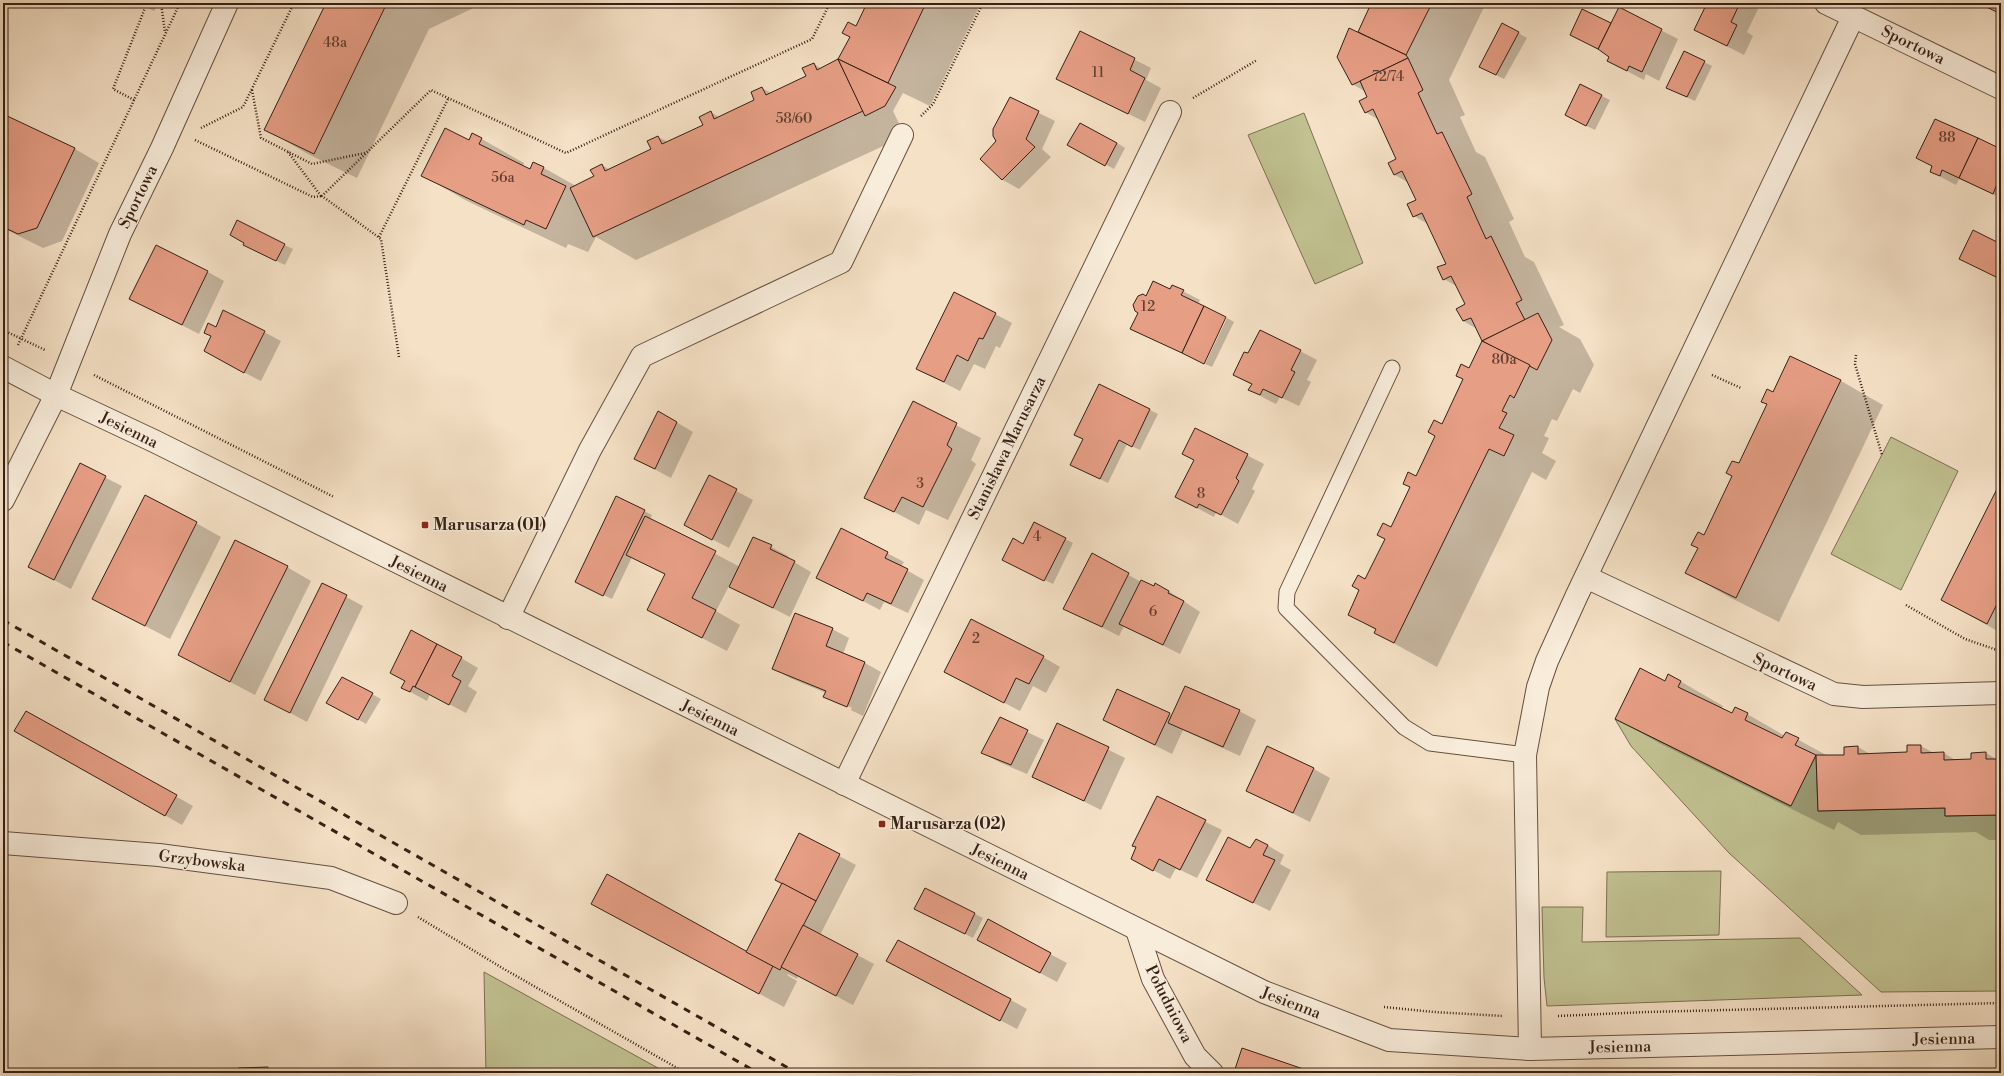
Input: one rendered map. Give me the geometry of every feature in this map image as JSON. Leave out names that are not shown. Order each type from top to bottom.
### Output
[{"type":"street","name":"Sportowa","points":[[56,395],[120,234],[162,148],[227,3]]},
{"type":"street","name":"Sportowa","points":[[1826,3],[2001,88]]},
{"type":"street","points":[[1530,1049],[1525,755],[1538,687],[1547,661],[1586,577],[1853,16]]},
{"type":"street","name":"Stanisława Marusarza","points":[[844,784],[1170,112]]},
{"type":"street","points":[[508,618],[590,450],[642,356],[841,262],[902,135]]},
{"type":"street","name":"Jesienna","points":[[5,368],[56,395],[154,441],[1264,992],[1390,1040],[1530,1049],[2001,1037]]},
{"type":"street","points":[[3,500],[56,395]]},
{"type":"street","name":"Sportowa","points":[[1586,577],[1834,694],[1863,697],[2000,694]]},
{"type":"street","name":"Grzybowska","points":[[3,843],[159,855],[331,878],[396,903]]},
{"type":"street","name":"Południowa","points":[[1137,930],[1152,979],[1195,1056],[1212,1073]]},
{"type":"lane","points":[[1392,368],[1287,592],[1286,608],[1404,727],[1430,743],[1525,755]]},
{"type":"path","points":[[134,100],[113,89],[147,3]]},
{"type":"path","points":[[161,3],[165,33]]},
{"type":"path","points":[[5,368],[20,340],[180,3]]},
{"type":"path","points":[[162,148],[243,107],[294,3]]},
{"type":"path","points":[[187,136],[313,197],[322,196],[430,90],[566,153],[812,39],[830,3]]},
{"type":"path","points":[[902,135],[933,104],[984,3]]},
{"type":"path","points":[[1170,112],[1257,60]]},
{"type":"path","points":[[252,89],[261,138],[312,164],[366,153]]},
{"type":"path","points":[[379,237],[448,99]]},
{"type":"path","points":[[288,152],[322,196],[382,239],[399,358]]},
{"type":"path","points":[[3,330],[20,340],[33,345]]},
{"type":"path","points":[[1856,355],[1855,364],[1882,455]]},
{"type":"path","points":[[89,372],[339,499]]},
{"type":"path","points":[[1906,605],[1965,639],[1997,650],[2000,694]]},
{"type":"path","points":[[396,903],[504,969],[686,1073]]},
{"type":"path","points":[[1382,1006],[1529,1018],[1647,1012],[2001,1003]]},
{"type":"green space","points":[[1304,113],[1363,263],[1315,284],[1248,135]]},
{"type":"green space","points":[[1891,437],[1958,471],[1901,590],[1831,554]]},
{"type":"green space","points":[[1615,719],[1790,806],[1816,755],[1818,811],[1945,808],[1945,816],[2001,815],[2001,991],[1881,992],[1729,853],[1631,746]]},
{"type":"green space","points":[[1721,871],[1719,935],[1606,937],[1607,872]]},
{"type":"green space","points":[[1542,907],[1583,907],[1582,942],[1800,938],[1862,995],[1547,1006],[1544,978]]},
{"type":"green space","points":[[484,972],[667,1073],[486,1073]]},
{"type":"building","points":[[326,3],[382,3],[386,5],[314,154],[264,130]]},
{"type":"building","points":[[867,3],[926,3],[888,83],[838,59],[850,37],[842,33],[848,22],[856,26]]},
{"type":"building","points":[[1432,3],[1406,55],[1358,32],[1369,8],[1361,4]]},
{"type":"building","points":[[1707,3],[1740,3],[1731,22],[1737,25],[1727,46],[1694,30]]},
{"type":"building","points":[[1978,3],[2001,3],[2001,14]]},
{"type":"building","points":[[1619,7],[1662,29],[1642,72],[1629,66],[1627,71],[1607,61],[1609,57],[1598,49]]},
{"type":"building","points":[[1582,9],[1611,23],[1598,49],[1570,35]]},
{"type":"building","points":[[1502,23],[1519,32],[1496,75],[1479,67]]},
{"type":"building","points":[[1349,28],[1406,55],[1408,58],[1352,85],[1337,57]]},
{"type":"building","points":[[1080,31],[1135,58],[1130,70],[1145,78],[1128,114],[1056,79]]},
{"type":"building","points":[[1684,51],[1705,61],[1687,97],[1666,88]]},
{"type":"building","points":[[1408,58],[1423,90],[1418,93],[1437,134],[1442,132],[1472,194],[1467,197],[1486,239],[1491,236],[1522,300],[1516,303],[1525,320],[1482,341],[1471,318],[1463,321],[1456,309],[1465,304],[1451,276],[1443,280],[1437,267],[1446,264],[1422,213],[1413,217],[1407,204],[1416,200],[1402,171],[1394,175],[1388,163],[1396,159],[1373,109],[1365,113],[1359,101],[1367,97],[1360,81]]},
{"type":"building","points":[[838,59],[863,111],[593,237],[570,188],[594,176],[590,170],[602,164],[605,171],[651,149],[647,141],[658,136],[662,144],[703,125],[699,117],[711,111],[714,119],[754,100],[751,92],[762,87],[766,95],[806,76],[802,68],[814,63],[817,70]]},
{"type":"building","points":[[838,59],[896,87],[885,106],[865,116]]},
{"type":"building","points":[[1580,84],[1602,95],[1586,126],[1565,115]]},
{"type":"building","points":[[1010,97],[1039,111],[1026,139],[1035,147],[1002,180],[980,159],[996,141],[993,136],[993,129]]},
{"type":"building","points":[[3,114],[75,148],[37,228],[18,234],[3,227]]},
{"type":"building","points":[[1935,119],[1978,138],[1959,178],[1942,170],[1940,176],[1930,172],[1932,166],[1916,158]]},
{"type":"building","points":[[1080,123],[1117,143],[1105,166],[1067,145]]},
{"type":"building","points":[[445,128],[469,140],[472,133],[482,138],[479,144],[530,169],[533,162],[544,167],[541,174],[566,186],[546,229],[526,220],[524,225],[421,176]]},
{"type":"building","points":[[1978,138],[2001,149],[2001,186],[1997,184],[1993,194],[1959,178]]},
{"type":"building","points":[[237,220],[285,244],[276,261],[243,245],[244,243],[230,235]]},
{"type":"building","points":[[1973,230],[2001,244],[2001,267],[1996,277],[1959,259]]},
{"type":"building","points":[[156,245],[208,271],[182,325],[129,299]]},
{"type":"building","points":[[1153,281],[1170,289],[1172,285],[1184,290],[1181,295],[1204,306],[1182,353],[1130,329],[1138,313],[1135,311],[1133,305],[1138,296],[1143,294],[1146,296]]},
{"type":"building","points":[[954,292],[996,313],[983,339],[979,338],[968,361],[957,355],[944,382],[916,369]]},
{"type":"building","points":[[1204,306],[1226,317],[1204,364],[1182,353]]},
{"type":"building","points":[[223,310],[265,331],[244,373],[204,351],[211,336],[204,333],[208,323],[216,327]]},
{"type":"building","points":[[1538,313],[1552,340],[1537,370],[1482,341]]},
{"type":"building","points":[[1260,330],[1301,350],[1291,370],[1295,372],[1282,398],[1263,389],[1260,395],[1248,390],[1252,384],[1233,375],[1244,352],[1248,353]]},
{"type":"building","points":[[1482,341],[1530,365],[1514,398],[1510,395],[1502,411],[1507,413],[1499,428],[1514,435],[1504,456],[1489,449],[1394,643],[1374,633],[1376,629],[1348,615],[1359,590],[1352,586],[1358,575],[1365,579],[1385,539],[1377,535],[1383,523],[1391,527],[1410,487],[1403,484],[1408,472],[1416,476],[1435,436],[1428,432],[1434,420],[1442,424],[1463,379],[1456,376],[1461,364],[1469,368]]},
{"type":"building","points":[[1790,356],[1841,380],[1736,598],[1685,573],[1698,548],[1691,545],[1698,532],[1704,535],[1732,476],[1726,473],[1732,461],[1739,463],[1767,404],[1761,402],[1767,389],[1773,392]]},
{"type":"building","points":[[1099,384],[1150,409],[1132,447],[1119,440],[1100,479],[1070,465],[1083,439],[1074,435]]},
{"type":"building","points":[[913,401],[957,423],[947,445],[952,449],[923,507],[902,497],[894,512],[864,498]]},
{"type":"building","points":[[658,411],[677,422],[655,469],[634,459]]},
{"type":"building","points":[[1195,428],[1248,454],[1236,478],[1239,481],[1221,515],[1199,504],[1197,508],[1175,497],[1194,460],[1182,454]]},
{"type":"building","points":[[80,463],[106,476],[54,580],[28,567]]},
{"type":"building","points":[[709,475],[737,489],[712,540],[684,525]]},
{"type":"building","points":[[2001,481],[2001,596],[1987,624],[1941,600]]},
{"type":"building","points":[[145,495],[197,522],[145,626],[92,599]]},
{"type":"building","points":[[616,496],[645,510],[603,596],[575,582]]},
{"type":"building","points":[[645,516],[716,551],[692,598],[716,610],[702,638],[647,610],[665,574],[626,555]]},
{"type":"building","points":[[1034,522],[1066,538],[1044,581],[1002,560],[1013,538],[1023,544]]},
{"type":"building","points":[[841,528],[888,552],[885,558],[908,569],[891,604],[867,593],[863,601],[816,578]]},
{"type":"building","points":[[753,537],[772,545],[770,549],[795,561],[773,608],[729,587]]},
{"type":"building","points":[[235,540],[288,566],[230,682],[178,655]]},
{"type":"building","points":[[1092,553],[1129,573],[1102,627],[1063,609]]},
{"type":"building","points":[[1141,580],[1154,586],[1155,583],[1169,591],[1168,593],[1184,601],[1163,645],[1119,624]]},
{"type":"building","points":[[322,583],[347,595],[290,713],[264,700]]},
{"type":"building","points":[[795,613],[833,628],[826,646],[865,662],[847,707],[823,697],[826,691],[772,669]]},
{"type":"building","points":[[971,619],[1044,656],[1029,684],[1016,678],[1004,703],[944,672]]},
{"type":"building","points":[[411,630],[437,644],[415,687],[413,686],[410,692],[401,688],[405,681],[390,673]]},
{"type":"building","points":[[437,644],[462,657],[452,676],[461,681],[449,705],[415,687]]},
{"type":"building","points":[[1640,668],[1665,681],[1668,674],[1681,681],[1678,687],[1732,713],[1735,707],[1748,713],[1745,720],[1782,738],[1786,732],[1799,738],[1795,745],[1816,755],[1791,806],[1615,719]]},
{"type":"building","points":[[342,677],[373,693],[358,720],[326,703]]},
{"type":"building","points":[[1185,686],[1240,710],[1223,747],[1168,723]]},
{"type":"building","points":[[1117,689],[1170,713],[1155,745],[1103,720]]},
{"type":"building","points":[[26,711],[177,795],[165,816],[14,731]]},
{"type":"building","points":[[1000,717],[1028,730],[1011,765],[981,753]]},
{"type":"building","points":[[1057,723],[1109,747],[1084,801],[1032,777]]},
{"type":"building","points":[[1907,745],[1921,745],[1921,753],[1944,752],[1944,760],[1971,759],[1971,753],[1986,752],[1986,759],[2001,759],[2001,815],[1945,816],[1945,808],[1818,811],[1816,755],[1844,755],[1844,747],[1858,746],[1858,754],[1907,752]]},
{"type":"building","points":[[1267,746],[1314,768],[1293,813],[1246,791]]},
{"type":"building","points":[[1157,796],[1206,820],[1180,870],[1159,859],[1153,871],[1131,859],[1136,847],[1132,846]]},
{"type":"building","points":[[799,833],[840,854],[816,901],[775,880]]},
{"type":"building","points":[[1228,837],[1250,848],[1256,839],[1268,845],[1263,855],[1275,860],[1253,903],[1206,880]]},
{"type":"building","points":[[607,874],[773,966],[759,994],[591,904]]},
{"type":"building","points":[[782,883],[816,901],[780,970],[746,952]]},
{"type":"building","points":[[925,888],[975,913],[965,934],[914,909]]},
{"type":"building","points":[[988,919],[1051,953],[1040,973],[977,940]]},
{"type":"building","points":[[803,925],[858,954],[836,996],[781,967]]},
{"type":"building","points":[[898,940],[1011,999],[1000,1021],[886,961]]},
{"type":"building","points":[[1242,1048],[1315,1073],[1247,1073],[1235,1069]]},
{"type":"building","points":[[268,1067],[268,1073],[238,1073],[238,1068]]},
{"type":"railway","points":[[3,620],[797,1073]]},
{"type":"railway","points":[[3,642],[758,1073]]},
{"type":"place","name":"Marusarza (01)","points":[[425,525]]},
{"type":"place","name":"Marusarza (02)","points":[[882,824]]}]
